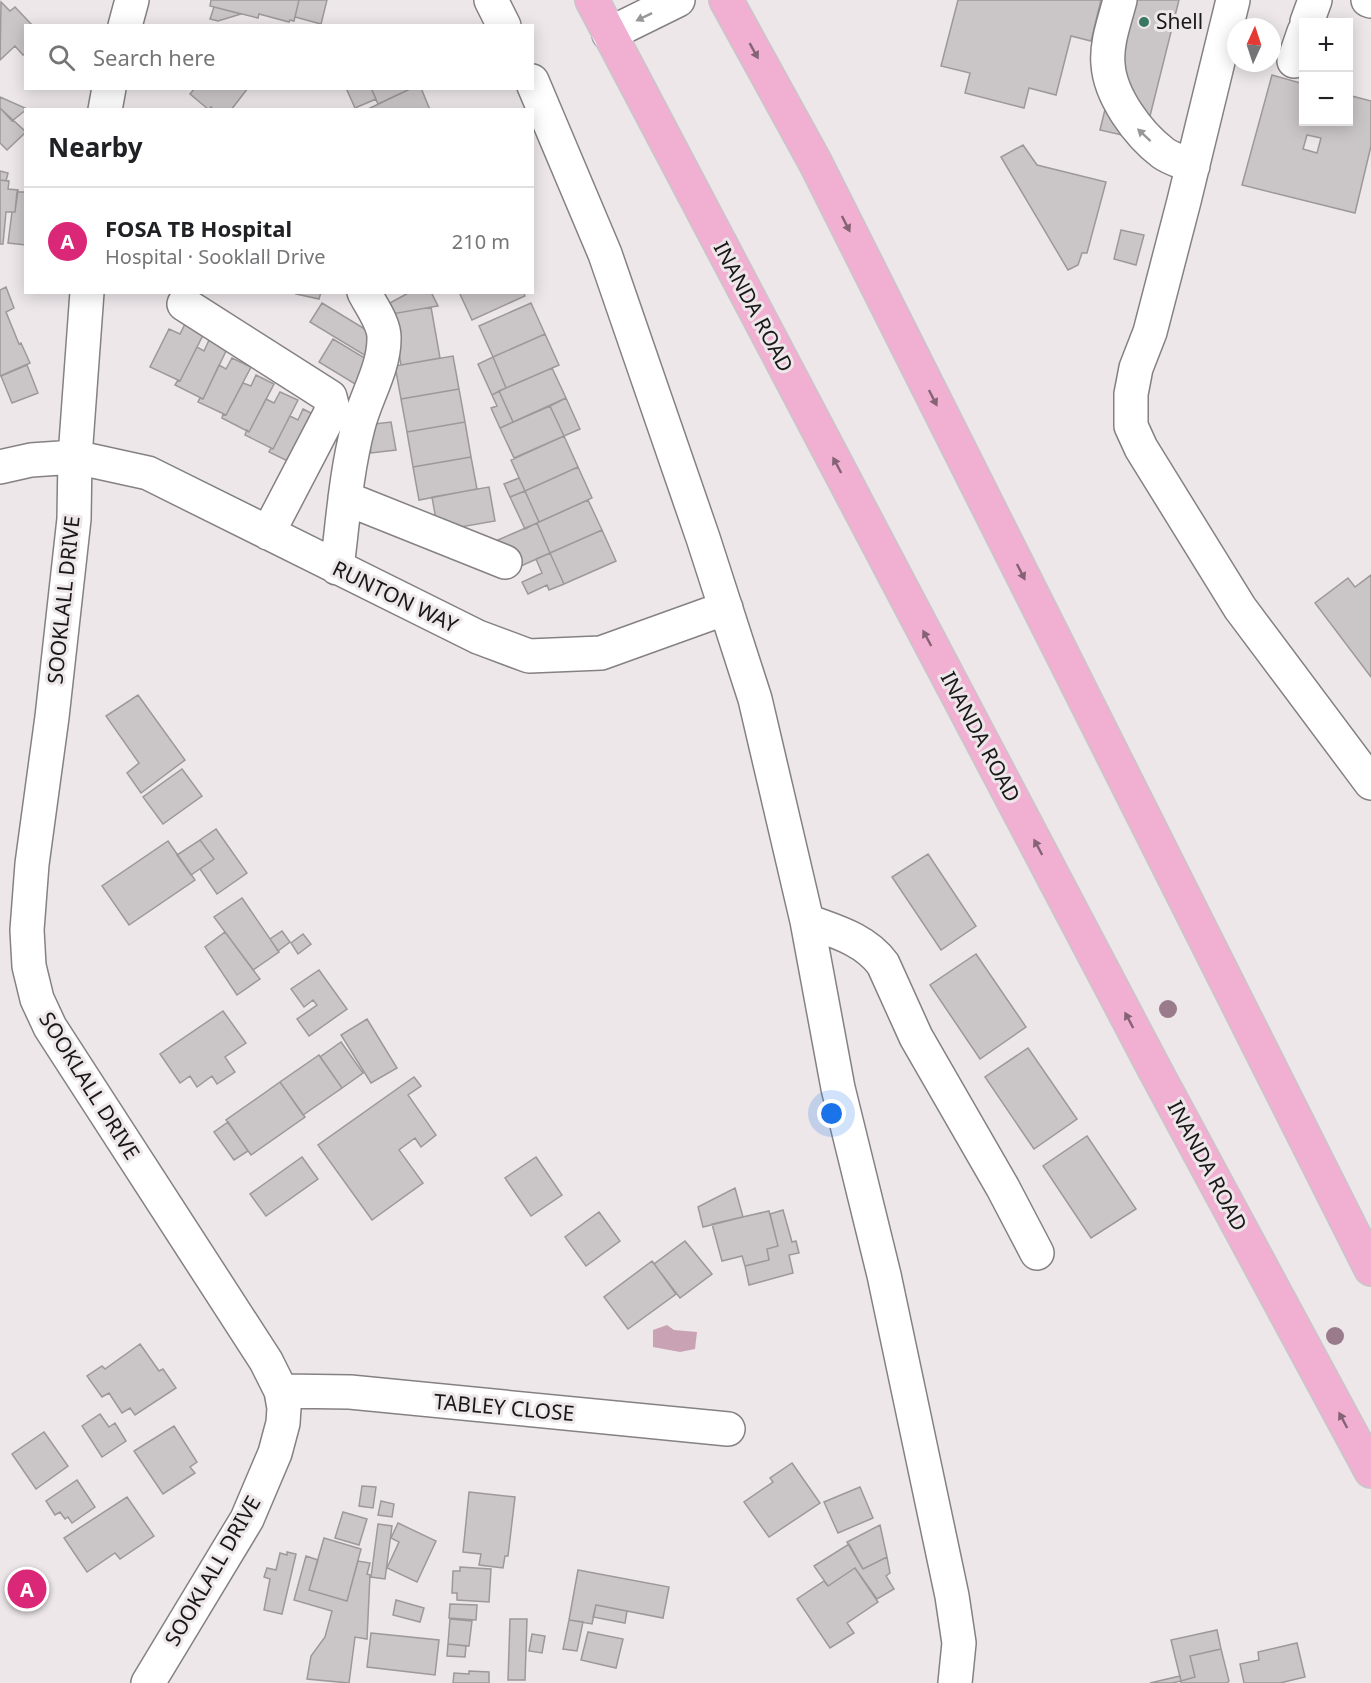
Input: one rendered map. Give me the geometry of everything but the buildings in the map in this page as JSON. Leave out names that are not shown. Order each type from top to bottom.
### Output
[{"type":"main road","name":"INANDA ROAD","points":[[592,0],[1145,1051],[1371,1471]]},
{"type":"main road","points":[[726,0],[815,162],[1371,1269]]},
{"type":"street","points":[[126,24],[132,0]]},
{"type":"street","points":[[491,0],[503,24]]},
{"type":"street","points":[[609,34],[678,0]]},
{"type":"street","points":[[1120,0],[1111,35],[1108,64],[1118,99],[1136,128],[1164,154],[1193,166]]},
{"type":"street","points":[[1233,0],[1150,332],[1136,368],[1131,394],[1131,426],[1141,448],[1240,608],[1371,783]]},
{"type":"street","points":[[1308,18],[1315,0]]},
{"type":"street","points":[[534,86],[605,254],[726,608],[754,699],[807,921],[838,1088],[884,1275],[952,1596],[959,1643],[955,1683]]},
{"type":"street","points":[[105,108],[109,90]]},
{"type":"street","name":"SOOKLALL DRIVE","points":[[87,294],[75,457],[74,519],[52,717],[32,864],[27,930],[29,966],[37,999],[50,1027],[266,1361],[281,1391],[284,1408],[283,1423],[275,1453],[247,1519],[148,1683]]},
{"type":"street","points":[[337,568],[351,453],[362,410],[375,379],[385,337],[365,294]]},
{"type":"street","points":[[184,304],[330,397],[332,401],[330,414],[268,534]]},
{"type":"street","points":[[0,467],[31,460],[75,457]]},
{"type":"street","name":"RUNTON WAY","points":[[75,457],[148,474],[478,638],[529,656],[601,653],[726,608]]},
{"type":"street","points":[[345,498],[505,562]]},
{"type":"street","points":[[807,921],[852,938],[876,955],[883,964],[916,1037],[1004,1188],[1037,1253]]},
{"type":"street","name":"TABLEY CLOSE","points":[[281,1391],[350,1392],[728,1429]]},
{"type":"shaded area","points":[[667,1325],[674,1330],[697,1332],[695,1349],[680,1352],[653,1347],[653,1330]]},
{"type":"place","name":"Shell","points":[[1144,22]]},
{"type":"place","name":"FOSA TB Hospital","points":[[27,1589]]}]
